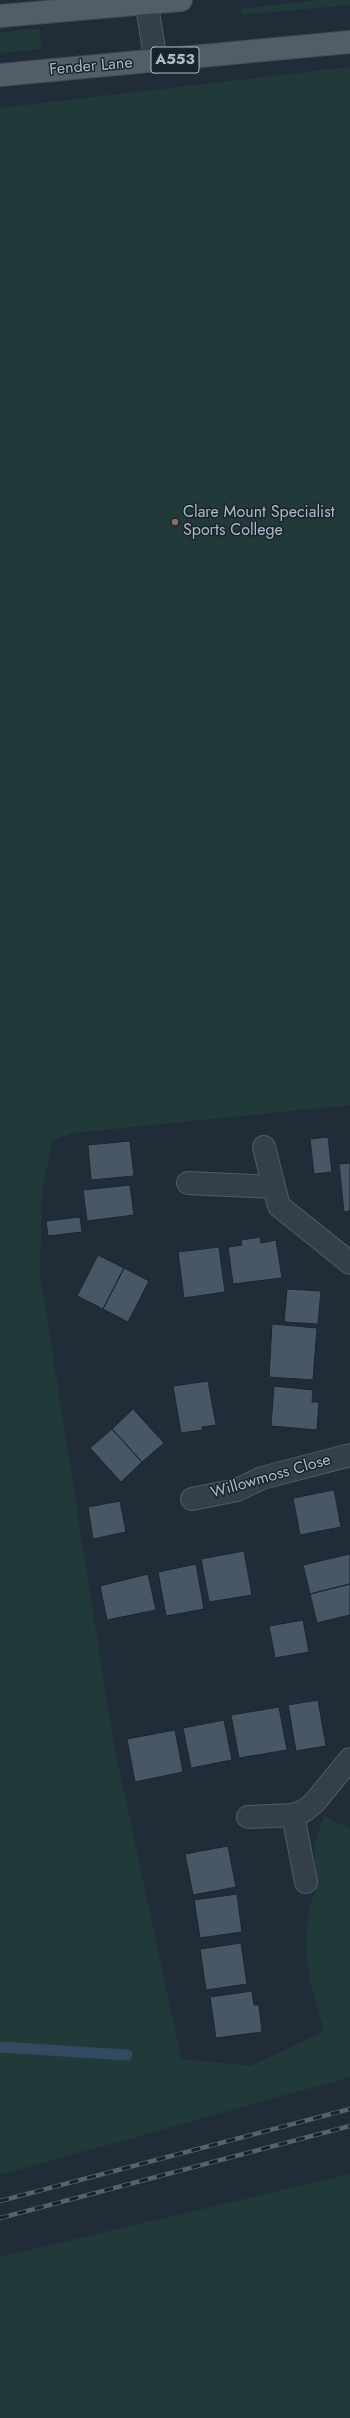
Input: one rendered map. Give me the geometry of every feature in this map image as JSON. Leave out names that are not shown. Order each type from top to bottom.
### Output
[{"type":"main road","points":[[0,16],[181,0]]},
{"type":"main road","name":"Fender Lane","points":[[0,75],[156,62],[350,42]]},
{"type":"street","points":[[146,2],[156,62]]},
{"type":"street","points":[[264,1147],[279,1206],[350,1263]]},
{"type":"street","points":[[188,1183],[274,1187]]},
{"type":"street","name":"Willowmoss Close","points":[[192,1499],[237,1490],[262,1478],[350,1455]]},
{"type":"street","points":[[248,1817],[293,1815],[304,1811],[314,1803],[350,1759]]},
{"type":"street","points":[[293,1815],[306,1882]]},
{"type":"green space","points":[[317,0],[350,0],[350,5],[242,15],[240,9]]},
{"type":"green space","points":[[39,28],[42,49],[0,53],[0,33]]},
{"type":"green space","name":"Clare Mount Specialist Sports College","points":[[350,67],[350,1105],[73,1133],[53,1140],[42,1190],[40,1273],[113,1740],[181,2059],[251,2066],[324,2031],[309,1978],[306,1944],[309,1909],[317,1886],[314,1847],[324,1817],[350,1828],[350,2077],[0,2175],[0,108]]},
{"type":"green space","points":[[350,2174],[350,2418],[0,2418],[0,2257]]},
{"type":"building","points":[[328,1137],[332,1172],[314,1174],[310,1139]]},
{"type":"building","points":[[130,1141],[134,1176],[91,1180],[88,1145]]},
{"type":"building","points":[[350,1163],[350,1211],[344,1212],[339,1164]]},
{"type":"building","points":[[130,1185],[134,1215],[87,1221],[83,1190]]},
{"type":"building","points":[[80,1217],[82,1232],[48,1236],[46,1221]]},
{"type":"building","points":[[260,1237],[261,1243],[276,1240],[282,1278],[233,1284],[228,1247],[242,1245],[241,1240]]},
{"type":"building","points":[[219,1247],[225,1292],[184,1298],[178,1252]]},
{"type":"building","points":[[98,1255],[124,1268],[103,1309],[77,1296]]},
{"type":"building","points":[[124,1268],[149,1281],[128,1322],[103,1309]]},
{"type":"building","points":[[287,1289],[321,1291],[318,1324],[284,1322]]},
{"type":"building","points":[[272,1324],[317,1328],[313,1380],[269,1377]]},
{"type":"building","points":[[208,1381],[216,1425],[202,1427],[203,1430],[181,1433],[173,1386]]},
{"type":"building","points":[[274,1386],[313,1390],[312,1402],[319,1402],[317,1430],[271,1426]]},
{"type":"building","points":[[133,1409],[164,1443],[142,1462],[112,1429]]},
{"type":"building","points":[[112,1429],[142,1462],[121,1482],[90,1448]]},
{"type":"building","points":[[334,1490],[341,1527],[300,1535],[293,1498]]},
{"type":"building","points":[[120,1501],[126,1532],[93,1539],[88,1507]]},
{"type":"building","points":[[244,1551],[252,1595],[209,1602],[201,1559]]},
{"type":"building","points":[[350,1554],[350,1584],[310,1594],[303,1565]]},
{"type":"building","points":[[196,1564],[204,1609],[166,1616],[158,1572]]},
{"type":"building","points":[[148,1574],[156,1610],[107,1620],[100,1586]]},
{"type":"building","points":[[350,1584],[350,1615],[317,1623],[310,1594]]},
{"type":"building","points":[[303,1620],[309,1652],[275,1658],[269,1626]]},
{"type":"building","points":[[318,1700],[326,1746],[296,1751],[288,1705]]},
{"type":"building","points":[[279,1707],[287,1750],[239,1758],[231,1715]]},
{"type":"building","points":[[224,1720],[232,1760],[191,1768],[183,1728]]},
{"type":"building","points":[[175,1730],[183,1772],[135,1782],[127,1739]]},
{"type":"building","points":[[228,1846],[236,1887],[193,1895],[185,1854]]},
{"type":"building","points":[[237,1894],[242,1932],[200,1938],[194,1900]]},
{"type":"building","points":[[241,1943],[247,1984],[206,1990],[200,1949]]},
{"type":"building","points":[[252,1991],[254,2005],[259,2005],[262,2032],[216,2038],[210,1997]]},
{"type":"waterway","points":[[0,2047],[127,2055]]},
{"type":"railway","points":[[0,2201],[350,2109]]},
{"type":"railway","points":[[0,2218],[350,2126]]},
{"type":"place","name":"Clare Mount Specialist Sports College","points":[[175,522]]}]
